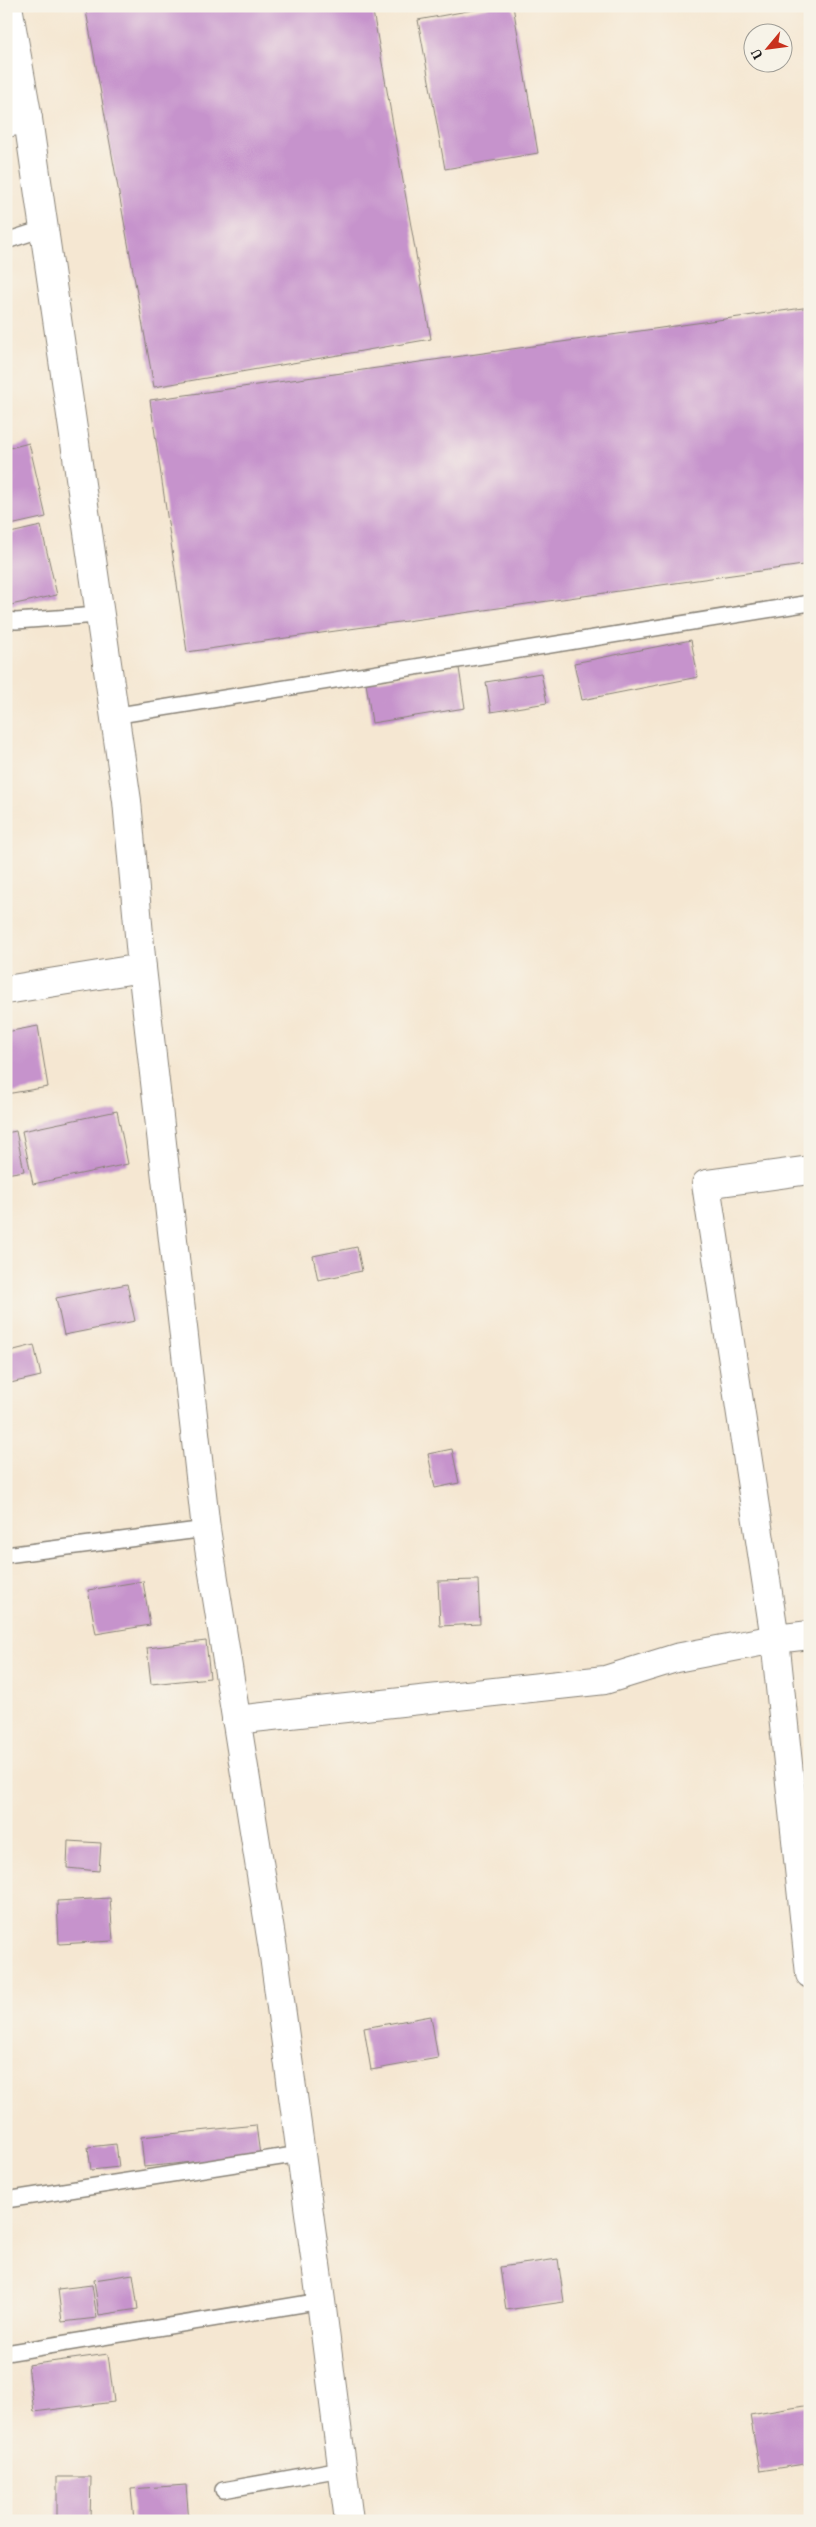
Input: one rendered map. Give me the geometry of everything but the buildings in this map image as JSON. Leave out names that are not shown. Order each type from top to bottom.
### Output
[{"type":"street","points":[[13,7],[17,121],[43,230],[98,615],[120,753],[142,968],[206,1529],[268,1917],[349,2521]]},
{"type":"street","points":[[6,990],[142,968]]},
{"type":"street","points":[[810,1170],[706,1184],[775,1639],[810,1974]]},
{"type":"street","points":[[236,1720],[605,1680],[676,1658],[775,1639],[810,1635]]},
{"type":"lane","points":[[6,241],[43,230]]},
{"type":"lane","points":[[114,716],[360,677],[786,605],[810,603]]},
{"type":"lane","points":[[6,620],[16,621],[98,615]]},
{"type":"lane","points":[[6,1555],[206,1529]]},
{"type":"lane","points":[[6,2200],[300,2154]]},
{"type":"lane","points":[[6,2353],[321,2301]]},
{"type":"lane","points":[[223,2490],[341,2469]]}]
